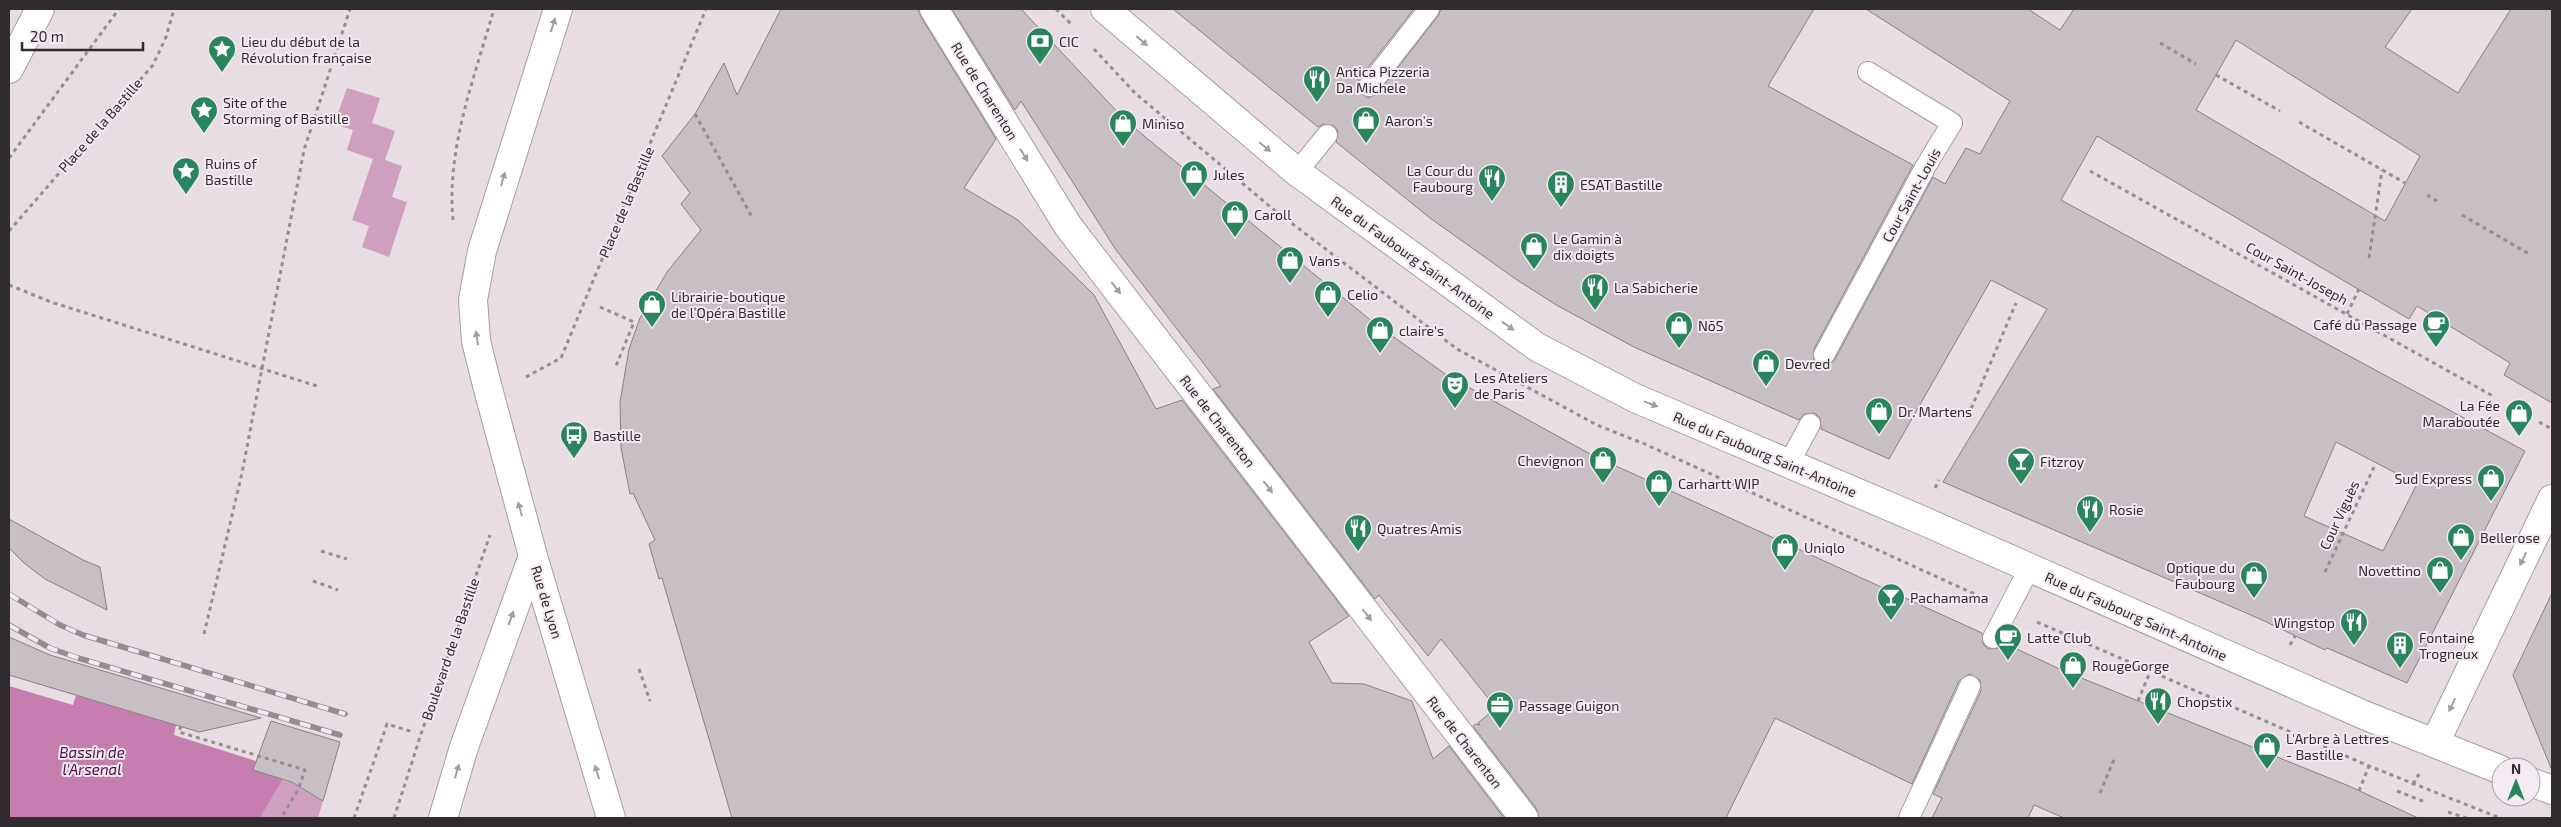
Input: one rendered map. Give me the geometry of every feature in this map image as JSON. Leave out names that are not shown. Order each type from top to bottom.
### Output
[{"type":"main road","points":[[9,69],[40,9]]},
{"type":"main road","name":"Rue de Lyon","points":[[558,9],[482,251],[474,308],[476,341],[533,556],[611,818]]},
{"type":"main road","name":"Rue de Charenton","points":[[934,9],[1068,226],[1524,818]]},
{"type":"main road","name":"Rue du Faubourg Saint-Antoine","points":[[1105,9],[1297,172],[1537,347],[1635,398],[1788,465],[1919,519],[2364,716],[2491,766]]},
{"type":"main road","points":[[2435,743],[2552,499]]},
{"type":"main road","points":[[443,818],[464,747],[533,556]]},
{"type":"lane","points":[[1369,86],[1429,9]]},
{"type":"lane","name":"Cour Saint-Louis","points":[[1824,355],[1927,164],[1952,123],[1868,72]]},
{"type":"lane","points":[[1297,172],[1327,135]]},
{"type":"lane","points":[[1788,465],[1810,424]]},
{"type":"lane","points":[[1993,638],[2029,569]]},
{"type":"lane","points":[[1909,818],[1970,686]]},
{"type":"path","points":[[9,158],[119,9]]},
{"type":"path","name":"Place de la Bastille","points":[[9,231],[153,64],[166,38],[174,9]]},
{"type":"path","points":[[204,634],[242,472],[304,150],[350,9]]},
{"type":"path","name":"Place de la Bastille","points":[[526,377],[561,358],[706,9]]},
{"type":"path","points":[[2160,43],[2196,64]]},
{"type":"path","points":[[2216,75],[2280,111]]},
{"type":"path","points":[[695,114],[752,217]]},
{"type":"path","points":[[2299,122],[2405,183]]},
{"type":"path","points":[[9,148],[16,148]]},
{"type":"path","points":[[2369,258],[2382,170]]},
{"type":"path","name":"Cour Saint-Joseph","points":[[2090,171],[2493,396]]},
{"type":"path","points":[[2427,195],[2437,201]]},
{"type":"path","points":[[2462,215],[2531,255]]},
{"type":"path","points":[[9,285],[51,302],[316,386]]},
{"type":"path","points":[[2347,314],[2358,289]]},
{"type":"path","points":[[1968,416],[2016,303]]},
{"type":"path","points":[[600,307],[634,322],[616,366]]},
{"type":"path","points":[[2539,422],[2552,429]]},
{"type":"path","name":"Cour Viguès","points":[[2325,572],[2374,467]]},
{"type":"path","name":"Boulevard de la Bastille","points":[[394,818],[421,734],[493,528]]},
{"type":"path","points":[[321,551],[347,559]]},
{"type":"path","points":[[312,582],[338,590]]},
{"type":"path","points":[[2290,646],[2295,636]]},
{"type":"path","points":[[639,669],[650,701]]},
{"type":"path","points":[[2138,700],[2150,672]]},
{"type":"path","points":[[354,818],[387,724],[413,732]]},
{"type":"path","points":[[181,726],[180,732],[305,770],[298,790],[281,818]]},
{"type":"path","points":[[2100,793],[2115,757]]},
{"type":"path","points":[[2359,791],[2369,766]]},
{"type":"path","points":[[2397,790],[2425,802]]},
{"type":"path","points":[[2448,812],[2466,818]]},
{"type":"shaded area","points":[[347,88],[380,98],[372,123],[395,131],[385,160],[402,166],[392,197],[407,202],[389,257],[362,247],[369,226],[352,220],[373,159],[347,150],[353,130],[334,124]]},
{"type":"shaded area","points":[[283,779],[292,782],[323,801],[318,818],[260,818]]},
{"type":"water","name":"Bassin de l'Arsenal","points":[[9,686],[73,705],[76,695],[176,725],[174,735],[256,761],[253,770],[283,779],[260,818],[9,818]]},
{"type":"building","points":[[781,9],[918,9],[921,17],[996,139],[964,188],[1018,220],[1094,295],[1156,409],[1182,400],[1349,616],[1309,642],[1332,683],[1364,684],[1412,701],[1433,759],[1449,746],[1504,818],[732,818],[662,578],[659,579],[649,544],[655,540],[633,493],[630,494],[621,448],[620,402],[629,349],[640,318],[667,272],[701,230],[681,204],[690,193],[662,156],[695,114],[724,63],[737,95]]},
{"type":"building","points":[[952,9],[1021,9],[1125,120],[1373,322],[1448,376],[1592,455],[1982,633],[1983,644],[1988,649],[1999,648],[2004,643],[2064,671],[2349,786],[2418,818],[2064,818],[2034,805],[2028,818],[1932,818],[1942,798],[1933,794],[1981,691],[1980,680],[1969,674],[1959,681],[1912,784],[1775,718],[1726,818],[1539,818],[1536,808],[1473,726],[1476,724],[1480,725],[1478,723],[1496,708],[1441,639],[1428,656],[1379,595],[1375,599],[1213,389],[1221,386],[1116,250],[1021,101],[1015,110]]},
{"type":"building","points":[[1173,9],[1414,9],[1359,79],[1358,91],[1368,98],[1378,93],[1438,16],[1441,9],[1814,9],[1768,86],[1913,165],[1814,349],[1814,361],[1824,367],[1834,361],[1933,177],[1945,184],[1966,148],[1980,154],[2010,101],[1866,9],[2028,9],[2060,30],[2074,9],[2412,9],[2385,47],[2458,93],[2511,9],[2552,9],[2552,403],[2504,375],[2510,363],[2417,306],[2409,319],[2097,136],[2061,200],[2525,451],[2407,683],[2327,648],[2325,650],[2260,619],[1943,482],[2047,309],[1991,280],[1889,459],[1821,429],[1820,418],[1815,413],[1804,414],[1799,420],[1634,347],[1558,306],[1517,280],[1430,218],[1336,142],[1338,131],[1334,126],[1323,124],[1318,127]],"holes":[[[2236,40],[2420,156],[2385,221],[2196,110]],[[2336,442],[2417,484],[2383,551],[2304,516]]]},
{"type":"building","points":[[9,519],[83,560],[100,567],[107,610],[45,579],[24,563],[9,548]]},
{"type":"building","points":[[2552,593],[2552,767],[2551,768],[2513,675]]},
{"type":"building","points":[[9,637],[50,655],[261,718],[199,732],[9,675]]},
{"type":"building","points":[[271,721],[340,742],[323,801],[292,782],[253,770]]},
{"type":"railway","points":[[9,594],[60,625],[83,635],[345,714]]},
{"type":"railway","points":[[9,625],[50,648],[78,658],[340,735]]},
{"type":"place","name":"CIC","points":[[1040,65]]},
{"type":"place","name":"Lieu du début de la Révolution française","points":[[222,73]]},
{"type":"place","name":"Antica Pizzeria Da Michele","points":[[1317,103]]},
{"type":"place","name":"Site of the Storming of Bastille","points":[[204,134]]},
{"type":"place","name":"Aaron's","points":[[1366,144]]},
{"type":"place","name":"Miniso","points":[[1123,147]]},
{"type":"place","name":"Ruins of Bastille","points":[[186,195]]},
{"type":"place","name":"Jules","points":[[1194,198]]},
{"type":"place","name":"La Cour du Faubourg","points":[[1492,202]]},
{"type":"place","name":"ESAT Bastille","points":[[1561,208]]},
{"type":"place","name":"Caroll","points":[[1235,238]]},
{"type":"place","name":"Le Gamin à dix doigts","points":[[1534,270]]},
{"type":"place","name":"Vans","points":[[1290,284]]},
{"type":"place","name":"La Sabicherie","points":[[1595,311]]},
{"type":"place","name":"Celio","points":[[1328,318]]},
{"type":"place","name":"Librairie-boutique de l’Opéra Bastille","points":[[652,328]]},
{"type":"place","name":"Café du Passage","points":[[2436,348]]},
{"type":"place","name":"NōS","points":[[1679,349]]},
{"type":"place","name":"claire's","points":[[1380,354]]},
{"type":"place","name":"Devred","points":[[1766,387]]},
{"type":"place","name":"Les Ateliers de Paris","points":[[1455,409]]},
{"type":"place","name":"Dr. Martens","points":[[1879,435]]},
{"type":"place","name":"La Fée Maraboutée","points":[[2519,437]]},
{"type":"place","name":"Bastille","points":[[574,459]]},
{"type":"place","name":"Chevignon","points":[[1603,484]]},
{"type":"place","name":"Fitzroy","points":[[2021,485]]},
{"type":"place","name":"Sud Express","points":[[2491,502]]},
{"type":"place","name":"Carhartt WIP","points":[[1659,507]]},
{"type":"place","name":"Rosie","points":[[2090,533]]},
{"type":"place","name":"Quatres Amis","points":[[1358,552]]},
{"type":"place","name":"Bellerose","points":[[2461,561]]},
{"type":"place","name":"Uniqlo","points":[[1785,571]]},
{"type":"place","name":"Novettino","points":[[2440,594]]},
{"type":"place","name":"Optique du Faubourg","points":[[2254,599]]},
{"type":"place","name":"Pachamama","points":[[1891,621]]},
{"type":"place","name":"Wingstop","points":[[2354,646]]},
{"type":"place","name":"Latte Club","points":[[2008,661]]},
{"type":"place","name":"Fontaine Trogneux","points":[[2400,669]]},
{"type":"place","name":"RougeGorge","points":[[2073,689]]},
{"type":"place","name":"Chopstix","points":[[2158,725]]},
{"type":"place","name":"Passage Guigon","points":[[1500,729]]},
{"type":"place","name":"L'Arbre à Lettres - Bastille","points":[[2267,770]]}]
